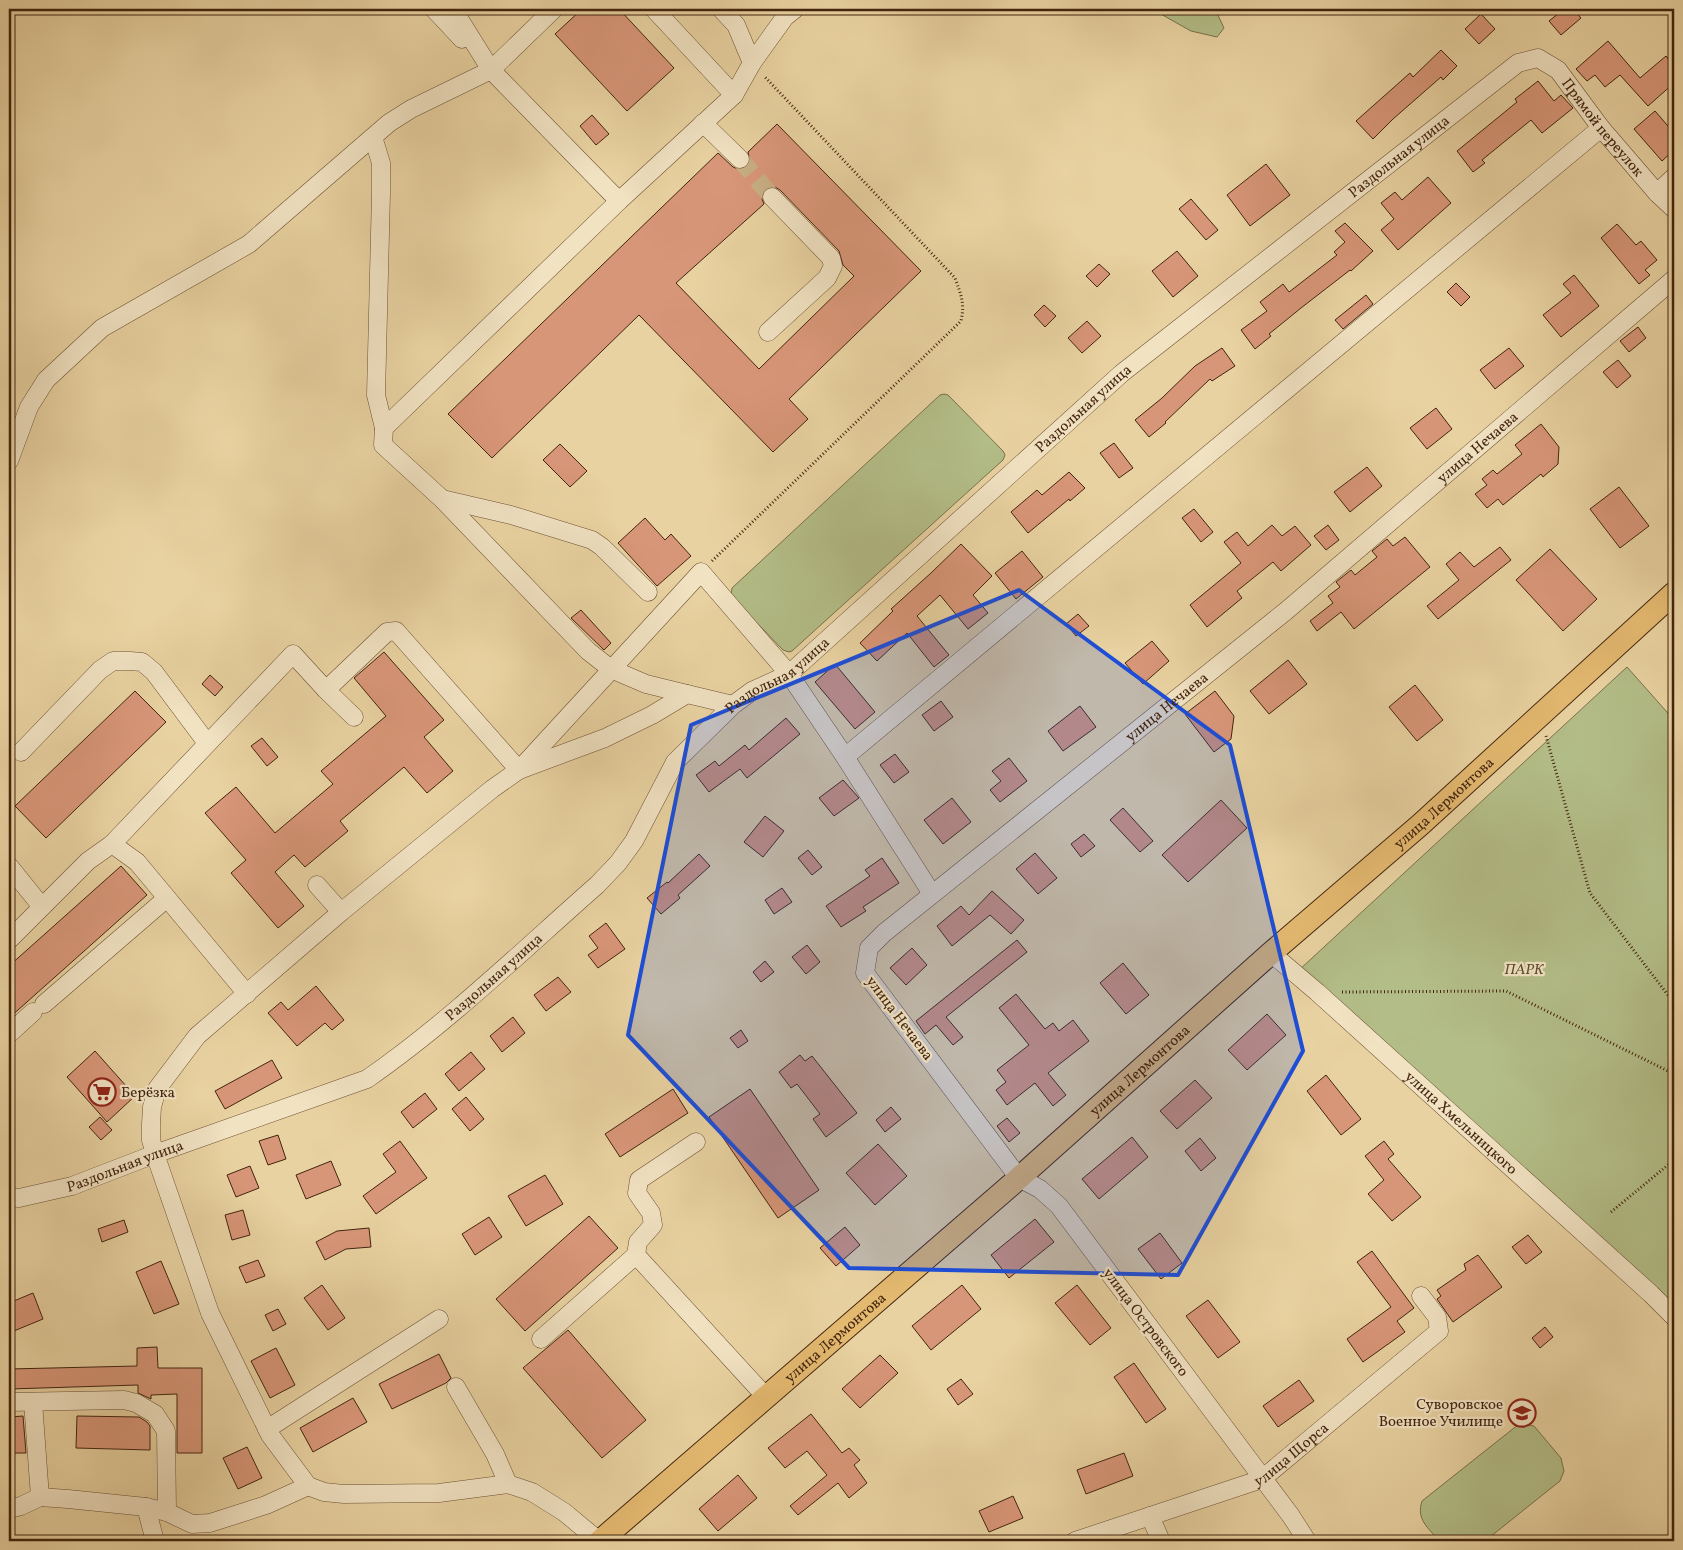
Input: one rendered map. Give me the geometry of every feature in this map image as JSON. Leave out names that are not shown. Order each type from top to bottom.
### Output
[{"type":"main road","name":"улица Лермонтова","points":[[600,1541],[1019,1178],[1271,953],[1420,825],[1674,593]]},
{"type":"street","points":[[434,9],[619,201]]},
{"type":"street","points":[[453,9],[491,70]]},
{"type":"street","points":[[9,462],[29,408],[46,380],[102,328],[249,244],[389,124],[411,109],[491,70],[554,9]]},
{"type":"street","points":[[654,9],[734,95]]},
{"type":"street","points":[[721,9],[736,24],[752,63]]},
{"type":"street","points":[[384,428],[619,201],[734,95],[752,63],[785,17],[795,9]]},
{"type":"street","name":"Прямой переулок","points":[[1518,63],[1538,58],[1558,70],[1601,128],[1657,193],[1674,209]]},
{"type":"street","name":"Раздольная улица","points":[[9,1197],[19,1198],[72,1186],[154,1154],[367,1079],[443,1021],[590,892],[618,863],[634,841],[675,762],[734,705],[752,691],[789,674],[1122,373],[1518,63]]},
{"type":"street","points":[[703,123],[740,160]]},
{"type":"street","points":[[845,757],[1601,128]]},
{"type":"street","points":[[373,137],[380,163],[381,193],[376,395],[384,428],[383,445],[442,500],[588,651],[611,669],[646,684],[734,705]]},
{"type":"street","points":[[1657,193],[1674,177]]},
{"type":"street","points":[[768,332],[827,278],[833,266],[831,258],[772,197]]},
{"type":"street","name":"улица Нечаева","points":[[1019,1178],[865,973],[869,948],[884,933],[932,894],[1286,611],[1674,279]]},
{"type":"street","points":[[442,500],[511,515],[592,540],[602,547],[648,592]]},
{"type":"street","points":[[600,1541],[564,1512],[532,1492],[508,1484],[438,1493],[344,1494],[324,1492],[308,1486],[267,1429],[210,1313],[154,1154],[151,1140],[151,1124],[152,1107],[157,1089],[198,1036],[341,912],[492,789],[519,770],[701,572],[789,674],[845,757],[932,894]]},
{"type":"street","points":[[326,690],[387,632],[396,631],[519,770]]},
{"type":"street","points":[[9,940],[88,861],[112,844],[293,654],[354,718]]},
{"type":"street","points":[[21,752],[100,670],[113,661],[130,660],[142,662],[154,672],[207,743]]},
{"type":"street","points":[[519,770],[605,738],[652,715],[687,694]]},
{"type":"street","points":[[112,844],[137,862],[246,994]]},
{"type":"street","points":[[9,866],[42,907]]},
{"type":"street","points":[[317,885],[341,912]]},
{"type":"street","points":[[9,1034],[167,898]]},
{"type":"street","name":"улица Хмельницкого","points":[[1271,953],[1317,992],[1651,1294],[1674,1317]]},
{"type":"street","points":[[541,1339],[636,1255],[638,1242],[653,1225],[651,1213],[637,1193],[639,1180],[696,1142]]},
{"type":"street","name":"улица Островского","points":[[1019,1178],[1040,1189],[1059,1206],[1291,1516],[1307,1541]]},
{"type":"street","points":[[636,1255],[766,1397]]},
{"type":"street","name":"улица Щорса","points":[[1075,1541],[1262,1478],[1439,1331],[1437,1317],[1421,1296]]},
{"type":"street","points":[[267,1429],[439,1319]]},
{"type":"street","points":[[456,1387],[495,1454],[508,1484]]},
{"type":"street","points":[[9,1402],[124,1400],[136,1403],[155,1414],[166,1431],[167,1512]]},
{"type":"street","points":[[33,1402],[40,1497]]},
{"type":"street","points":[[9,1509],[21,1506],[40,1497],[146,1507],[167,1512],[192,1524],[210,1523],[266,1505],[308,1486]]},
{"type":"street","points":[[146,1507],[155,1541]]},
{"type":"street","points":[[1150,1516],[1161,1541]]},
{"type":"path","points":[[701,572],[961,321],[964,308],[955,278],[752,63]]},
{"type":"path","points":[[1540,716],[1590,893],[1674,1004]]},
{"type":"path","points":[[1317,992],[1506,991],[1674,1074]]},
{"type":"path","points":[[1611,1212],[1674,1160]]},
{"type":"highlighted area","points":[[1019,590],[1230,745],[1303,1051],[1178,1275],[849,1268],[628,1035],[691,725]]},
{"type":"green space","points":[[1158,9],[1215,9],[1224,28],[1217,37],[1191,31],[1159,13]]},
{"type":"green space","points":[[940,395],[948,395],[1003,451],[1005,455],[1003,460],[792,651],[783,650],[731,596],[732,588]]},
{"type":"green space","name":"ПАРК","points":[[1627,667],[1674,720],[1674,1305],[1298,971]]},
{"type":"green space","points":[[1519,1424],[1534,1426],[1561,1458],[1564,1471],[1560,1481],[1485,1541],[1439,1541],[1424,1523],[1421,1513],[1422,1501]]},
{"type":"building","points":[[582,9],[619,9],[674,68],[627,111],[555,34]]},
{"type":"building","points":[[1564,9],[1573,9],[1581,18],[1561,35],[1549,21]]},
{"type":"building","points":[[1481,14],[1495,29],[1479,44],[1465,29]]},
{"type":"building","points":[[1608,41],[1640,78],[1666,56],[1674,66],[1674,83],[1648,106],[1620,75],[1605,87],[1595,75],[1587,81],[1576,69]]},
{"type":"building","points":[[1441,50],[1457,66],[1443,80],[1441,77],[1373,139],[1356,121],[1410,73],[1413,77]]},
{"type":"building","points":[[1538,81],[1554,101],[1561,95],[1573,108],[1542,133],[1531,120],[1482,160],[1485,163],[1473,172],[1457,151],[1517,102],[1515,99]]},
{"type":"building","points":[[1655,111],[1674,133],[1674,150],[1662,161],[1634,129]]},
{"type":"building","points":[[592,115],[609,134],[596,145],[580,126]]},
{"type":"building","points":[[777,124],[921,271],[789,399],[808,419],[773,452],[639,315],[492,458],[448,414],[718,153],[733,167],[743,169],[748,166],[750,161],[748,152]],"holes":[[[775,187],[839,251],[843,265],[854,276],[759,369],[676,283],[764,204],[762,194],[765,189]]]},
{"type":"building","points":[[1266,164],[1290,195],[1250,226],[1227,195]]},
{"type":"building","points":[[1428,177],[1451,203],[1398,250],[1381,230],[1394,219],[1381,203],[1395,192],[1402,200]]},
{"type":"building","points":[[1191,199],[1218,230],[1206,240],[1179,209]]},
{"type":"building","points":[[1345,223],[1373,251],[1351,271],[1269,334],[1271,336],[1255,349],[1241,330],[1267,311],[1260,302],[1283,284],[1289,292],[1337,255],[1334,252],[1345,242],[1335,231]]},
{"type":"building","points":[[1617,224],[1636,245],[1641,241],[1657,260],[1645,270],[1650,275],[1639,284],[1601,238]]},
{"type":"building","points":[[1177,251],[1198,276],[1173,297],[1152,271]]},
{"type":"building","points":[[1099,264],[1110,274],[1097,287],[1086,276]]},
{"type":"building","points":[[1574,275],[1599,306],[1561,337],[1543,315],[1571,293],[1563,284]]},
{"type":"building","points":[[1456,283],[1470,297],[1461,306],[1447,292]]},
{"type":"building","points":[[1366,295],[1373,304],[1343,329],[1335,320]]},
{"type":"building","points":[[1044,305],[1056,316],[1045,327],[1034,315]]},
{"type":"building","points":[[1087,321],[1101,336],[1082,353],[1068,338]]},
{"type":"building","points":[[1638,327],[1646,338],[1629,352],[1620,341]]},
{"type":"building","points":[[1222,348],[1235,366],[1212,381],[1210,379],[1166,423],[1149,437],[1135,420],[1162,398],[1195,366]]},
{"type":"building","points":[[1509,348],[1524,366],[1495,389],[1480,370]]},
{"type":"building","points":[[1618,360],[1631,376],[1617,388],[1603,372]]},
{"type":"building","points":[[1436,408],[1452,429],[1427,449],[1410,428]]},
{"type":"building","points":[[1541,424],[1559,447],[1558,464],[1543,477],[1541,474],[1503,505],[1498,499],[1487,508],[1475,494],[1487,485],[1482,479],[1493,470],[1497,474],[1522,454],[1515,445]]},
{"type":"building","points":[[1114,443],[1133,468],[1119,478],[1100,453]]},
{"type":"building","points":[[560,444],[587,471],[570,487],[543,460]]},
{"type":"building","points":[[1367,467],[1382,486],[1350,512],[1334,492]]},
{"type":"building","points":[[1069,472],[1085,488],[1028,533],[1011,512],[1037,490],[1042,495]]},
{"type":"building","points":[[1619,487],[1649,526],[1620,548],[1590,509]]},
{"type":"building","points":[[1194,509],[1213,532],[1201,542],[1182,518]]},
{"type":"building","points":[[645,518],[665,540],[671,534],[691,556],[657,586],[618,543]]},
{"type":"building","points":[[1272,525],[1282,536],[1295,526],[1311,545],[1281,571],[1273,562],[1237,591],[1242,598],[1207,627],[1190,605],[1241,563],[1224,542],[1237,532],[1248,546]]},
{"type":"building","points":[[1328,525],[1339,540],[1326,550],[1314,536]]},
{"type":"building","points":[[1405,537],[1430,567],[1354,629],[1341,612],[1317,631],[1310,621],[1333,603],[1328,596],[1340,587],[1336,582],[1351,570],[1355,575],[1377,557],[1372,551],[1387,539],[1393,546]]},
{"type":"building","points":[[961,544],[992,576],[973,595],[988,613],[968,629],[940,595],[917,616],[949,655],[934,667],[907,633],[877,661],[860,643],[893,611],[891,609]]},
{"type":"building","points":[[1500,547],[1511,560],[1438,619],[1427,606],[1459,580],[1446,564],[1460,552],[1474,567]]},
{"type":"building","points":[[1550,549],[1597,599],[1563,631],[1516,580]]},
{"type":"building","points":[[1022,551],[1043,577],[1016,599],[995,573]]},
{"type":"building","points":[[581,610],[611,643],[604,650],[571,618]]},
{"type":"building","points":[[1078,614],[1089,626],[1076,636],[1066,624]]},
{"type":"building","points":[[1152,641],[1169,661],[1143,684],[1125,663]]},
{"type":"building","points":[[384,652],[444,720],[424,737],[453,771],[427,793],[404,767],[340,821],[348,831],[305,867],[294,855],[275,872],[304,906],[278,928],[231,873],[246,860],[205,813],[236,787],[275,833],[333,784],[321,771],[386,716],[354,678]]},
{"type":"building","points":[[1288,660],[1307,684],[1269,714],[1250,691]]},
{"type":"building","points":[[835,664],[875,712],[855,729],[815,682]]},
{"type":"building","points":[[210,675],[223,687],[215,696],[202,684]]},
{"type":"building","points":[[1415,685],[1443,720],[1417,741],[1389,707]]},
{"type":"building","points":[[135,691],[166,722],[46,838],[15,806]]},
{"type":"building","points":[[1215,691],[1234,716],[1231,739],[1214,752],[1185,714]]},
{"type":"building","points":[[941,701],[953,717],[934,731],[922,715]]},
{"type":"building","points":[[1080,706],[1096,727],[1063,751],[1048,731]]},
{"type":"building","points":[[786,718],[800,734],[747,778],[740,769],[709,792],[696,775],[715,761],[719,766],[745,745],[749,750]]},
{"type":"building","points":[[262,738],[278,757],[267,766],[251,746]]},
{"type":"building","points":[[895,754],[909,772],[894,783],[880,765]]},
{"type":"building","points":[[1009,758],[1027,781],[1000,802],[990,790],[1001,781],[992,771]]},
{"type":"building","points":[[843,780],[859,798],[834,816],[819,798]]},
{"type":"building","points":[[952,798],[971,822],[943,844],[924,820]]},
{"type":"building","points":[[1221,800],[1247,828],[1188,882],[1162,855]]},
{"type":"building","points":[[1123,808],[1153,841],[1140,852],[1110,820]]},
{"type":"building","points":[[765,816],[784,831],[763,857],[744,842]]},
{"type":"building","points":[[1084,834],[1095,846],[1081,857],[1071,844]]},
{"type":"building","points":[[808,850],[822,867],[812,875],[798,858]]},
{"type":"building","points":[[1035,853],[1057,878],[1038,894],[1016,869]]},
{"type":"building","points":[[699,854],[710,866],[678,895],[680,898],[661,914],[647,898],[668,883]]},
{"type":"building","points":[[882,858],[899,883],[863,907],[866,911],[841,927],[826,906],[870,876],[865,870]]},
{"type":"building","points":[[121,866],[147,895],[9,1018],[9,966]]},
{"type":"building","points":[[782,888],[792,902],[774,914],[765,900]]},
{"type":"building","points":[[992,891],[1024,920],[1011,934],[990,915],[952,946],[937,926],[961,906],[969,915]]},
{"type":"building","points":[[606,923],[625,949],[598,968],[588,955],[598,948],[589,936]]},
{"type":"building","points":[[1017,940],[1027,952],[946,1017],[963,1037],[953,1045],[936,1025],[925,1034],[916,1021]]},
{"type":"building","points":[[807,945],[820,962],[806,974],[792,957]]},
{"type":"building","points":[[912,948],[927,965],[906,985],[890,968]]},
{"type":"building","points":[[765,961],[774,972],[761,982],[753,972]]},
{"type":"building","points":[[1123,963],[1149,995],[1126,1014],[1100,983]]},
{"type":"building","points":[[558,977],[571,992],[546,1011],[534,995]]},
{"type":"building","points":[[316,986],[344,1020],[332,1030],[325,1023],[297,1046],[268,1013],[281,1002],[288,1010]]},
{"type":"building","points":[[1016,994],[1045,1029],[1053,1023],[1059,1031],[1073,1020],[1089,1041],[1048,1073],[1066,1095],[1053,1106],[1035,1083],[1007,1105],[996,1090],[1006,1082],[997,1070],[1029,1045],[999,1008]]},
{"type":"building","points":[[1267,1014],[1286,1035],[1247,1070],[1228,1050]]},
{"type":"building","points":[[513,1017],[525,1033],[502,1052],[490,1036]]},
{"type":"building","points":[[741,1030],[748,1041],[738,1048],[730,1038]]},
{"type":"building","points":[[95,1051],[135,1096],[107,1122],[67,1077]]},
{"type":"building","points":[[471,1052],[485,1069],[459,1091],[445,1074]]},
{"type":"building","points":[[800,1055],[805,1061],[812,1056],[857,1113],[826,1137],[813,1119],[820,1114],[797,1084],[791,1088],[779,1072]]},
{"type":"building","points":[[272,1060],[282,1078],[225,1109],[215,1091]]},
{"type":"building","points":[[1326,1075],[1361,1119],[1341,1135],[1307,1091]]},
{"type":"building","points":[[1195,1080],[1212,1098],[1177,1129],[1160,1111]]},
{"type":"building","points":[[673,1089],[688,1113],[620,1157],[605,1134]]},
{"type":"building","points":[[750,1089],[819,1190],[778,1218],[709,1117]]},
{"type":"building","points":[[425,1093],[437,1109],[413,1128],[401,1112]]},
{"type":"building","points":[[466,1097],[484,1119],[470,1131],[452,1109]]},
{"type":"building","points":[[891,1107],[901,1119],[885,1132],[876,1120]]},
{"type":"building","points":[[100,1117],[112,1130],[101,1140],[89,1127]]},
{"type":"building","points":[[1007,1118],[1020,1133],[1009,1142],[997,1126]]},
{"type":"building","points":[[278,1135],[286,1159],[268,1165],[259,1141]]},
{"type":"building","points":[[1132,1137],[1148,1157],[1099,1199],[1082,1179]]},
{"type":"building","points":[[1200,1138],[1216,1158],[1201,1171],[1185,1151]]},
{"type":"building","points":[[400,1141],[427,1178],[376,1214],[363,1196],[396,1172],[383,1154]]},
{"type":"building","points":[[1384,1141],[1394,1154],[1388,1159],[1421,1197],[1392,1221],[1368,1194],[1384,1180],[1365,1156]]},
{"type":"building","points":[[878,1144],[907,1176],[875,1205],[846,1173]]},
{"type":"building","points":[[331,1161],[341,1185],[306,1199],[296,1175]]},
{"type":"building","points":[[250,1166],[259,1188],[236,1197],[227,1175]]},
{"type":"building","points":[[545,1175],[563,1204],[526,1226],[508,1196]]},
{"type":"building","points":[[243,1210],[250,1235],[232,1240],[225,1215]]},
{"type":"building","points":[[589,1216],[618,1248],[525,1331],[496,1299]]},
{"type":"building","points":[[489,1217],[502,1237],[475,1255],[462,1234]]},
{"type":"building","points":[[1035,1219],[1054,1242],[1009,1278],[991,1255]]},
{"type":"building","points":[[124,1220],[128,1232],[102,1242],[98,1229]]},
{"type":"building","points":[[845,1227],[860,1245],[836,1266],[820,1248]]},
{"type":"building","points":[[369,1228],[371,1247],[346,1249],[325,1260],[316,1242],[337,1231]]},
{"type":"building","points":[[1160,1233],[1182,1263],[1161,1279],[1138,1249]]},
{"type":"building","points":[[1528,1235],[1542,1252],[1526,1264],[1512,1247]]},
{"type":"building","points":[[1372,1251],[1414,1308],[1397,1321],[1405,1332],[1363,1362],[1347,1339],[1391,1307],[1357,1262]]},
{"type":"building","points":[[1478,1255],[1502,1287],[1453,1322],[1437,1299],[1441,1296],[1437,1290],[1466,1270],[1464,1264]]},
{"type":"building","points":[[258,1260],[265,1276],[246,1283],[239,1267]]},
{"type":"building","points":[[161,1261],[179,1304],[154,1314],[136,1272]]},
{"type":"building","points":[[322,1285],[345,1318],[328,1330],[304,1298]]},
{"type":"building","points":[[962,1285],[981,1309],[931,1350],[912,1326]]},
{"type":"building","points":[[1077,1285],[1111,1328],[1090,1345],[1055,1303]]},
{"type":"building","points":[[33,1293],[43,1319],[9,1333],[9,1303]]},
{"type":"building","points":[[1208,1300],[1240,1342],[1218,1358],[1186,1316]]},
{"type":"building","points":[[278,1309],[286,1324],[273,1331],[265,1315]]},
{"type":"building","points":[[1545,1327],[1553,1337],[1540,1348],[1532,1338]]},
{"type":"building","points":[[568,1330],[646,1420],[602,1458],[523,1368]]},
{"type":"building","points":[[157,1347],[158,1368],[202,1368],[202,1453],[177,1453],[177,1394],[151,1395],[151,1399],[138,1393],[138,1385],[9,1389],[9,1369],[137,1366],[137,1348]]},
{"type":"building","points":[[276,1348],[295,1385],[270,1398],[251,1361]]},
{"type":"building","points":[[439,1354],[451,1378],[446,1383],[392,1409],[379,1384]]},
{"type":"building","points":[[880,1355],[898,1373],[860,1408],[842,1389]]},
{"type":"building","points":[[1134,1363],[1166,1409],[1146,1423],[1114,1377]]},
{"type":"building","points":[[961,1379],[973,1394],[958,1405],[947,1389]]},
{"type":"building","points":[[1299,1380],[1314,1401],[1278,1427],[1263,1406]]},
{"type":"building","points":[[353,1398],[367,1422],[313,1452],[300,1428]]},
{"type":"building","points":[[811,1414],[842,1453],[849,1448],[860,1460],[854,1465],[867,1483],[849,1498],[838,1483],[798,1515],[790,1506],[827,1475],[807,1451],[785,1468],[768,1448]]},
{"type":"building","points":[[23,1416],[26,1453],[9,1453],[9,1417]]},
{"type":"building","points":[[77,1416],[139,1417],[150,1426],[150,1450],[76,1448]]},
{"type":"building","points":[[247,1447],[262,1478],[238,1489],[223,1458]]},
{"type":"building","points":[[1124,1453],[1133,1476],[1086,1494],[1077,1470]]},
{"type":"building","points":[[738,1475],[757,1498],[718,1531],[699,1509]]},
{"type":"building","points":[[1013,1496],[1023,1518],[989,1532],[979,1511]]},
{"type":"tunnel","points":[[740,159],[772,197]]},
{"type":"place","name":"Берёзка","points":[[102,1092]]},
{"type":"place","name":"Суворовское Военное Училище","points":[[1522,1413]]}]
